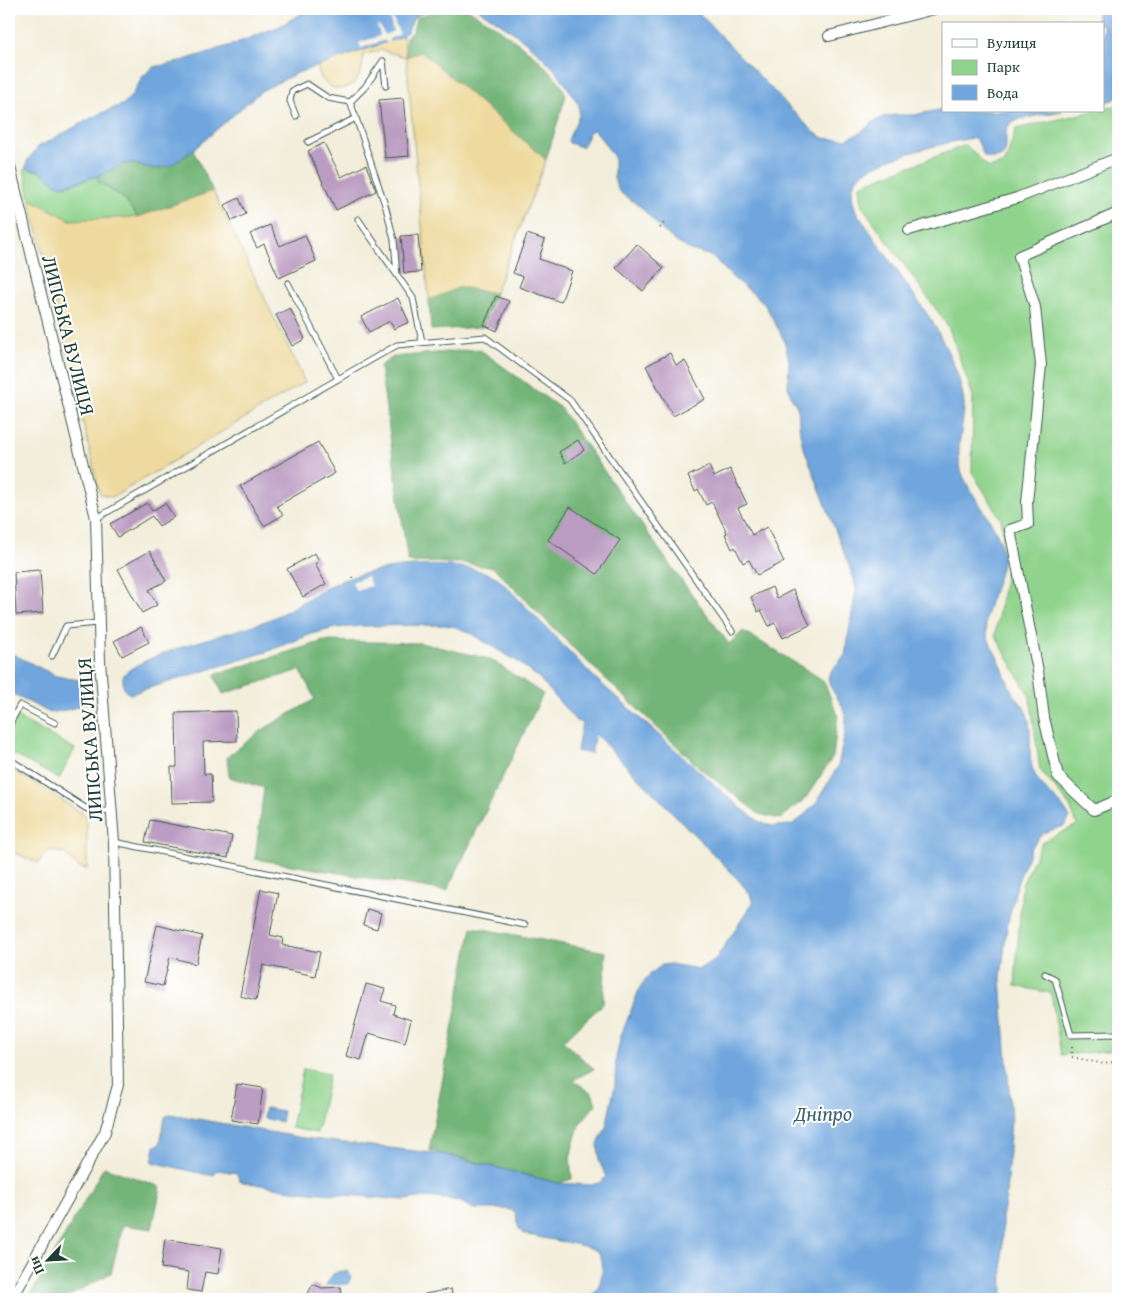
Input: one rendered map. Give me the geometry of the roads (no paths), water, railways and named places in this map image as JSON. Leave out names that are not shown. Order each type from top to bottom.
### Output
[{"type":"street","points":[[829,36],[934,9]]},
{"type":"street","points":[[909,230],[1017,198],[1118,158]]},
{"type":"street","name":"ЛИПСЬКА ВУЛИЦЯ","points":[[9,163],[96,518],[100,661],[114,842],[118,1085],[105,1132],[12,1299]]},
{"type":"street","points":[[1118,213],[1019,256],[1035,307],[1041,366],[1027,502],[1028,524],[1010,530],[1038,671],[1044,718],[1058,776],[1094,810],[1118,800]]},
{"type":"lane","points":[[350,102],[365,87],[383,61],[386,86]]},
{"type":"lane","points":[[296,116],[290,101],[292,91],[307,84],[328,98],[350,102]]},
{"type":"lane","points":[[350,102],[386,208],[394,240],[397,275]]},
{"type":"lane","points":[[308,142],[356,118]]},
{"type":"lane","points":[[358,219],[413,298],[422,342]]},
{"type":"lane","points":[[288,283],[338,378]]},
{"type":"lane","points":[[96,518],[397,345],[484,337],[570,400],[732,631]]},
{"type":"lane","points":[[52,656],[66,626],[98,622]]},
{"type":"lane","points":[[9,725],[20,705],[55,724]]},
{"type":"lane","points":[[9,711],[15,714]]},
{"type":"lane","points":[[9,759],[87,809],[112,812]]},
{"type":"lane","points":[[114,842],[525,924]]},
{"type":"lane","points":[[1045,974],[1055,979],[1072,1035],[1118,1034]]},
{"type":"water","points":[[309,9],[431,9],[414,17],[408,31],[399,38],[297,73],[261,91],[193,150],[170,166],[155,169],[131,163],[123,164],[98,176],[62,186],[56,184],[38,170],[26,168],[27,161],[38,147],[97,115],[124,104],[132,95],[143,76],[154,67],[178,62],[231,45],[280,26]]},
{"type":"water","name":"Дніпро","points":[[477,9],[695,9],[790,108],[814,132],[823,138],[846,139],[860,133],[883,117],[914,115],[942,109],[942,112],[1057,112],[1020,119],[1010,124],[1006,132],[1004,154],[998,158],[984,156],[978,142],[974,138],[948,143],[912,152],[878,164],[858,177],[852,190],[857,213],[932,321],[957,373],[964,405],[959,447],[962,473],[996,531],[1002,549],[1001,569],[986,620],[987,634],[1007,681],[1029,719],[1031,759],[1035,775],[1070,818],[1064,826],[1043,833],[1031,848],[1017,884],[1007,927],[1001,978],[1011,1118],[1006,1198],[1002,1217],[1003,1299],[588,1299],[597,1289],[601,1280],[602,1265],[599,1253],[586,1247],[525,1234],[519,1228],[516,1214],[511,1210],[474,1209],[459,1201],[425,1197],[405,1200],[298,1191],[243,1182],[239,1180],[237,1173],[217,1170],[214,1175],[208,1175],[152,1162],[155,1146],[160,1144],[165,1117],[170,1114],[303,1138],[441,1154],[558,1183],[591,1185],[601,1182],[606,1176],[599,1161],[598,1144],[606,1127],[615,1085],[616,1058],[621,1036],[640,987],[648,976],[662,965],[670,964],[699,969],[715,960],[753,903],[750,894],[734,875],[595,734],[591,754],[577,751],[582,722],[576,721],[539,678],[518,662],[468,632],[456,627],[445,625],[335,628],[312,634],[266,652],[130,694],[125,691],[123,676],[131,668],[164,653],[268,620],[338,582],[355,576],[374,571],[419,566],[463,567],[482,571],[498,578],[596,679],[742,809],[760,822],[773,826],[791,825],[800,819],[816,803],[838,766],[846,718],[828,678],[830,672],[845,655],[856,590],[854,579],[802,443],[798,409],[788,387],[789,360],[784,340],[761,300],[733,278],[714,258],[690,250],[675,241],[641,207],[622,194],[617,188],[614,178],[614,157],[595,130],[590,131],[582,147],[569,143],[568,140],[579,115],[579,105],[558,73],[546,60],[498,22]]},
{"type":"water","points":[[1097,9],[1118,9],[1118,98],[1104,103],[1104,22],[1097,22]]},
{"type":"water","points":[[9,652],[56,676],[85,681],[92,688],[91,695],[88,700],[77,707],[50,713],[9,692]]},
{"type":"water","points":[[265,1108],[283,1111],[281,1122],[263,1118]]},
{"type":"water","points":[[347,1271],[351,1277],[348,1284],[326,1285],[333,1274]]}]
